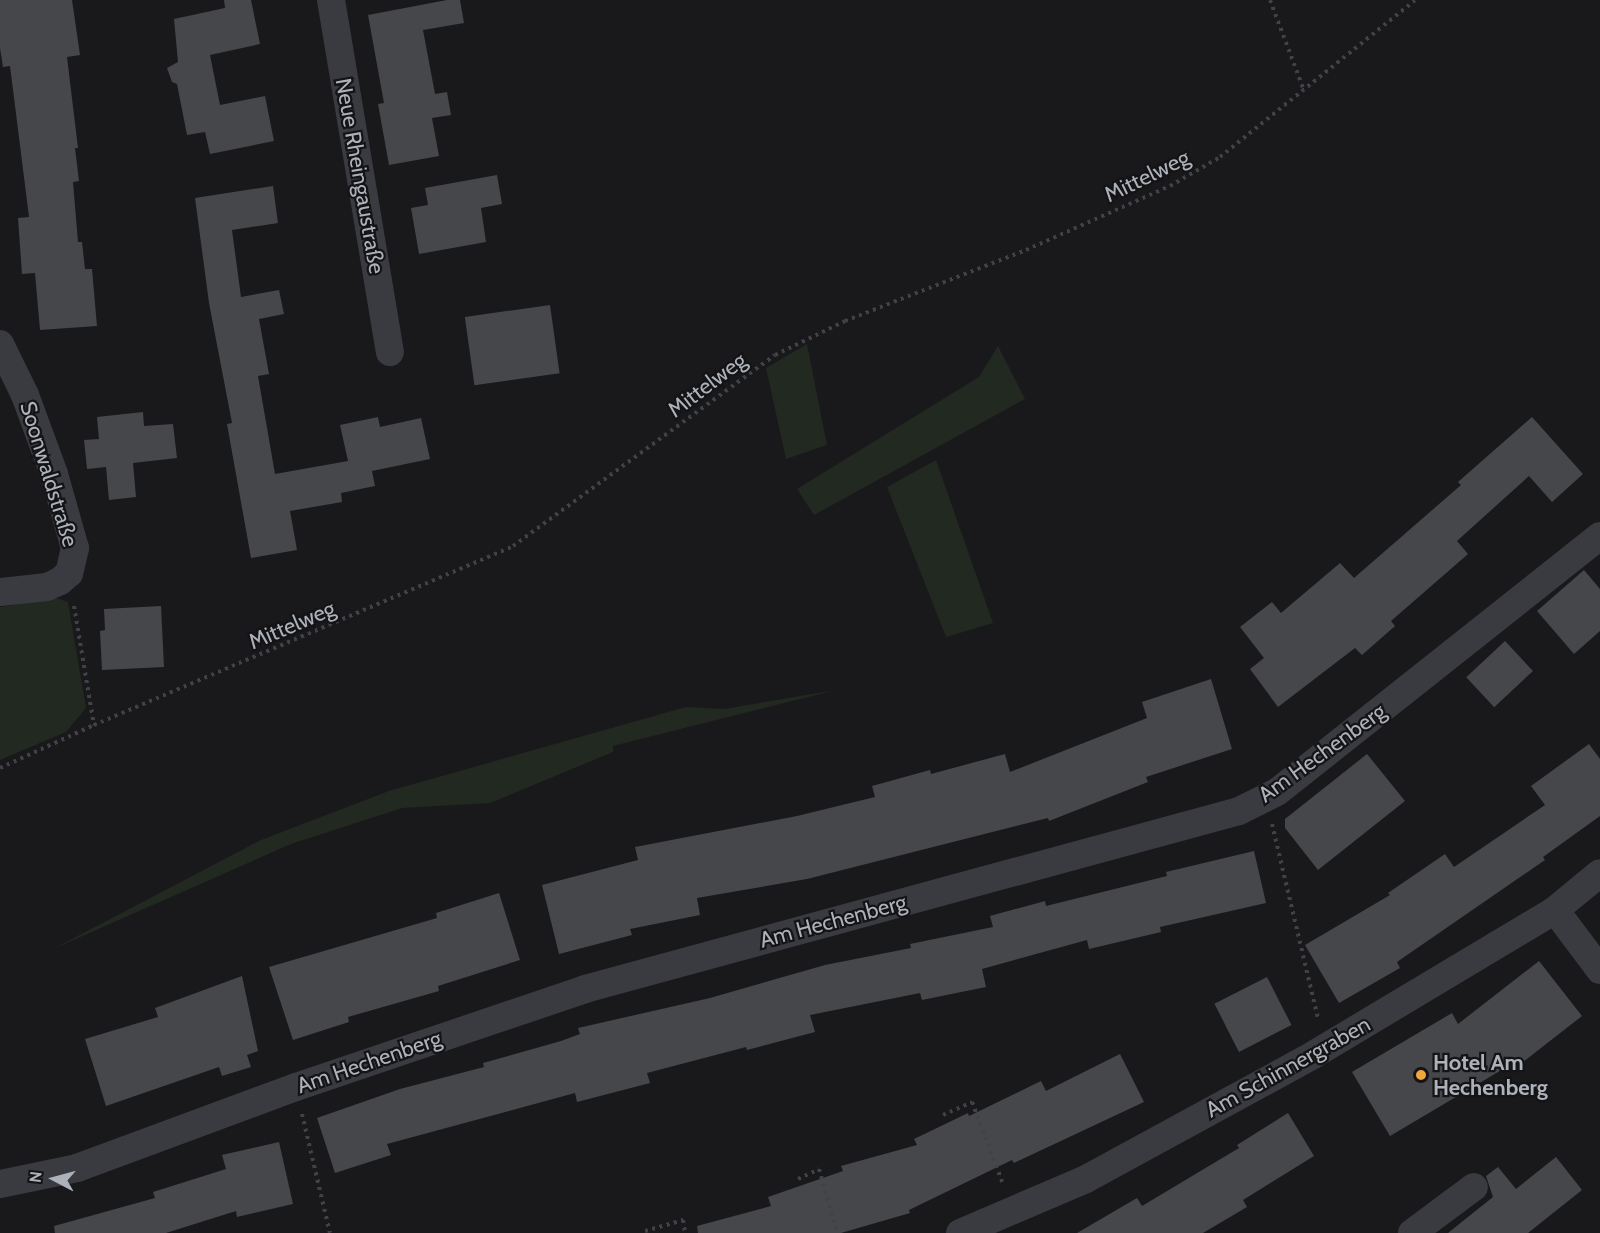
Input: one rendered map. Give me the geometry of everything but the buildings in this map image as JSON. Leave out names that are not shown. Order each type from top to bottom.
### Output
[{"type":"street","name":"Neue Rheingaustraße","points":[[331,0],[390,352]]},
{"type":"street","name":"Soonwaldstraße","points":[[0,344],[25,395],[54,474],[75,548],[69,573]]},
{"type":"street","name":"Am Hechenberg","points":[[0,1184],[77,1168],[296,1087],[585,989],[1239,811],[1266,797],[1335,747],[1600,536]]},
{"type":"street","points":[[0,592],[46,587],[60,581],[69,573]]},
{"type":"street","name":"Am Schinnergraben","points":[[960,1233],[1086,1179],[1325,1048],[1555,910],[1600,873]]},
{"type":"street","points":[[1555,910],[1600,970]]},
{"type":"street","points":[[1412,1233],[1474,1187]]},
{"type":"path","points":[[1270,0],[1304,88]]},
{"type":"path","name":"Mittelweg","points":[[0,768],[94,725],[513,546],[775,355],[845,321],[1026,250],[1170,186],[1220,157],[1415,0]]},
{"type":"path","points":[[69,573],[94,725]]},
{"type":"path","points":[[1266,797],[1325,1048]]},
{"type":"path","points":[[296,1087],[330,1233]]},
{"type":"path","points":[[943,1115],[972,1102],[1013,1210]]},
{"type":"path","points":[[798,1179],[819,1169],[837,1233]]},
{"type":"path","points":[[645,1231],[683,1220],[685,1233]]},
{"type":"shaded area","points":[[807,344],[827,445],[786,459],[766,368]]},
{"type":"shaded area","points":[[998,346],[1025,399],[814,515],[797,489],[979,377]]},
{"type":"shaded area","points":[[936,460],[993,623],[946,637],[887,487]]},
{"type":"shaded area","points":[[56,598],[68,602],[86,708],[66,732],[0,760],[0,607]]},
{"type":"shaded area","points":[[836,690],[613,746],[613,752],[490,803],[402,808],[291,844],[53,949],[261,840],[389,791],[686,707],[724,709]]},
{"type":"place","name":"Hotel Am Hechenberg","points":[[1421,1075]]}]
